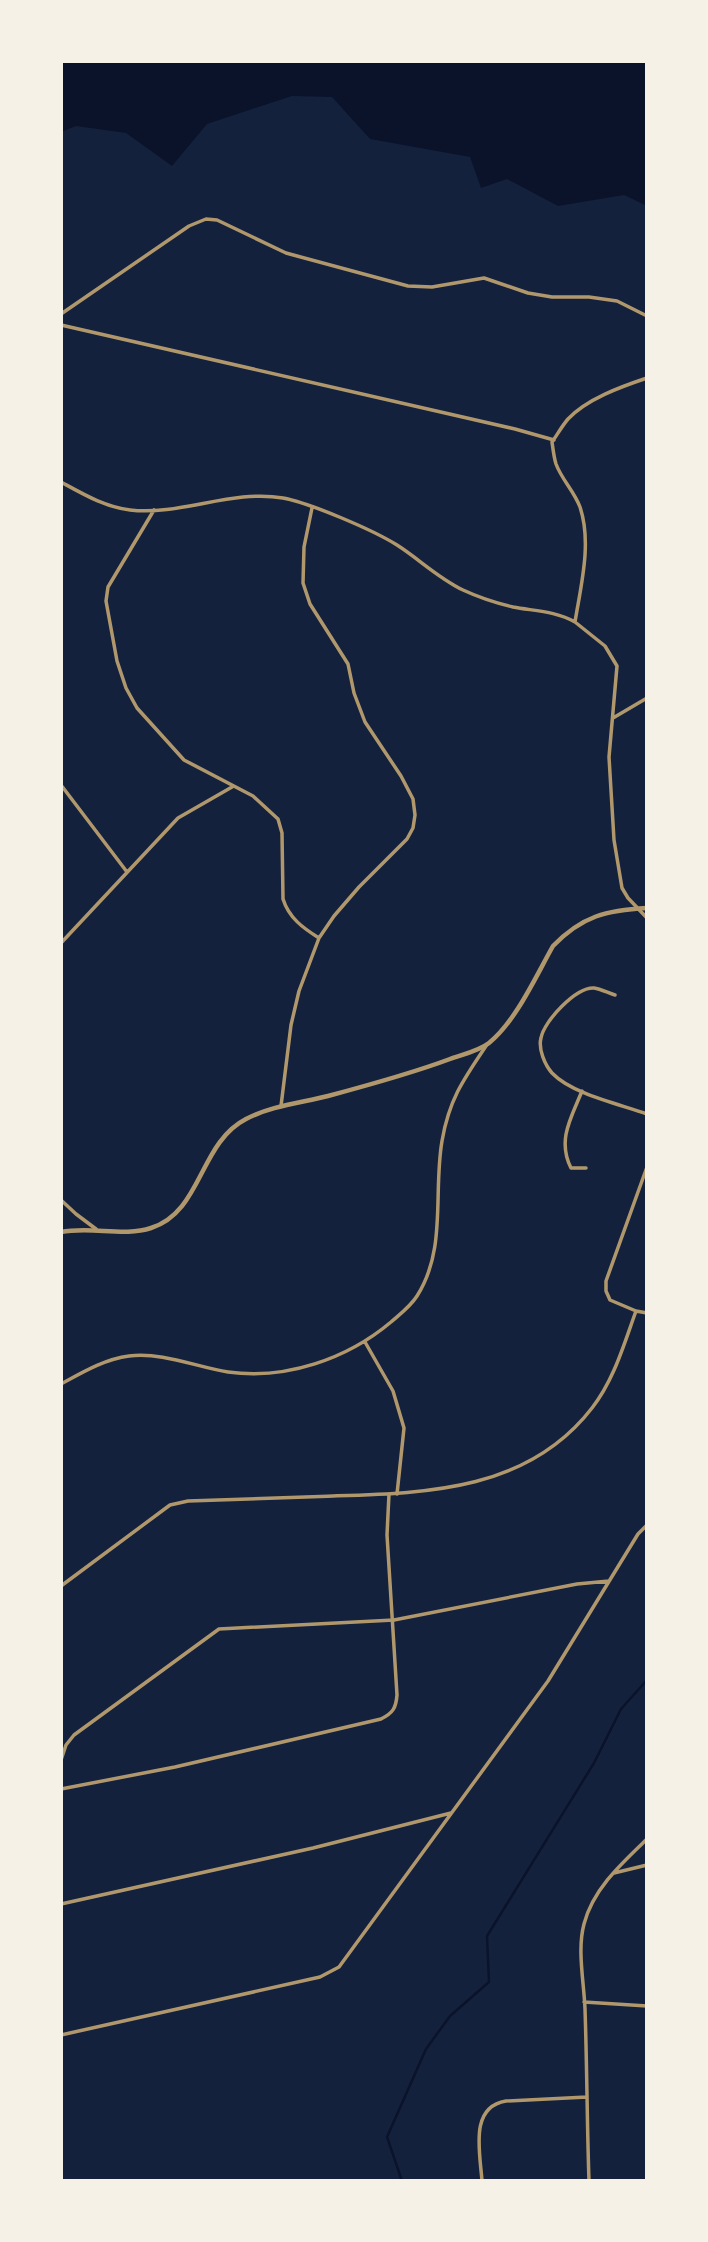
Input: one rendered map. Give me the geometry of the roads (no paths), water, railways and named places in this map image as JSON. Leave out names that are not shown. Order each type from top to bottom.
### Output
[{"type":"street","points":[[61,314],[189,226],[206,219],[217,220],[286,253],[408,286],[432,287],[484,278],[528,293],[617,301],[647,316]]},
{"type":"street","points":[[61,325],[554,440]]},
{"type":"street","points":[[575,622],[583,573],[583,526],[581,509],[573,490],[556,464],[554,440],[567,420],[596,399],[647,379]]},
{"type":"street","points":[[61,482],[103,504],[128,510],[154,510],[267,496],[287,499],[394,543],[444,580],[462,589],[510,606],[564,615],[575,622],[605,646],[617,666],[610,757],[614,840],[622,888],[647,918]]},
{"type":"street","points":[[281,1107],[291,1025],[299,991],[320,938],[334,916],[359,887],[408,839],[415,815],[413,799],[401,776],[365,722],[354,692],[348,664],[310,604],[303,583],[303,571],[304,547],[312,508]]},
{"type":"street","points":[[154,510],[108,587],[106,601],[117,661],[126,688],[137,708],[184,760],[253,796],[278,819],[282,832],[286,909],[299,925],[320,938]]},
{"type":"street","points":[[613,718],[647,698]]},
{"type":"street","points":[[61,785],[127,872]]},
{"type":"street","points":[[61,943],[178,818],[232,787]]},
{"type":"street","points":[[61,1382],[97,1365],[130,1356],[162,1357],[243,1374],[299,1369],[329,1359],[365,1342],[408,1308],[429,1270],[436,1239],[439,1166],[447,1117],[458,1087],[512,1016],[553,946],[562,937],[593,917],[611,910],[647,908]]},
{"type":"street","points":[[615,995],[593,988],[579,993],[563,1005],[551,1019],[541,1038],[547,1066],[561,1081],[647,1114]]},
{"type":"street","points":[[61,1232],[96,1229],[138,1231],[160,1225],[171,1218],[191,1194],[209,1156],[231,1128],[258,1114],[413,1073],[488,1045]]},
{"type":"street","points":[[582,1091],[563,1145],[571,1168],[586,1168]]},
{"type":"street","points":[[647,1167],[606,1281],[610,1300],[647,1313]]},
{"type":"street","points":[[61,1199],[96,1229]]},
{"type":"street","points":[[61,1586],[170,1505],[188,1501],[397,1494],[470,1485],[518,1466],[556,1443],[593,1408],[612,1375],[636,1311]]},
{"type":"street","points":[[365,1342],[393,1391],[404,1428],[397,1494]]},
{"type":"street","points":[[61,1788],[175,1767],[381,1719],[393,1710],[396,1707],[397,1695],[387,1535],[389,1494]]},
{"type":"street","points":[[61,2035],[320,1977],[332,1972],[346,1958],[548,1681],[638,1534],[647,1525]]},
{"type":"street","points":[[61,1759],[66,1745],[74,1735],[219,1629],[394,1620],[577,1584],[609,1581]]},
{"type":"street","points":[[61,1904],[313,1849],[452,1813]]},
{"type":"street","points":[[589,2181],[581,1950],[583,1924],[598,1892],[647,1839]]},
{"type":"street","points":[[612,1874],[647,1865]]},
{"type":"street","points":[[584,2002],[647,2006]]},
{"type":"street","points":[[482,2181],[480,2122],[485,2110],[497,2102],[587,2097]]},
{"type":"water","points":[[61,61],[647,61],[647,206],[624,195],[558,206],[507,179],[481,188],[470,157],[370,139],[332,97],[292,96],[207,124],[172,166],[126,133],[76,126],[61,132]]},
{"type":"waterway","points":[[402,2181],[387,2137],[426,2049],[450,2016],[489,1982],[487,1936],[594,1763],[621,1709],[647,1680]]}]
